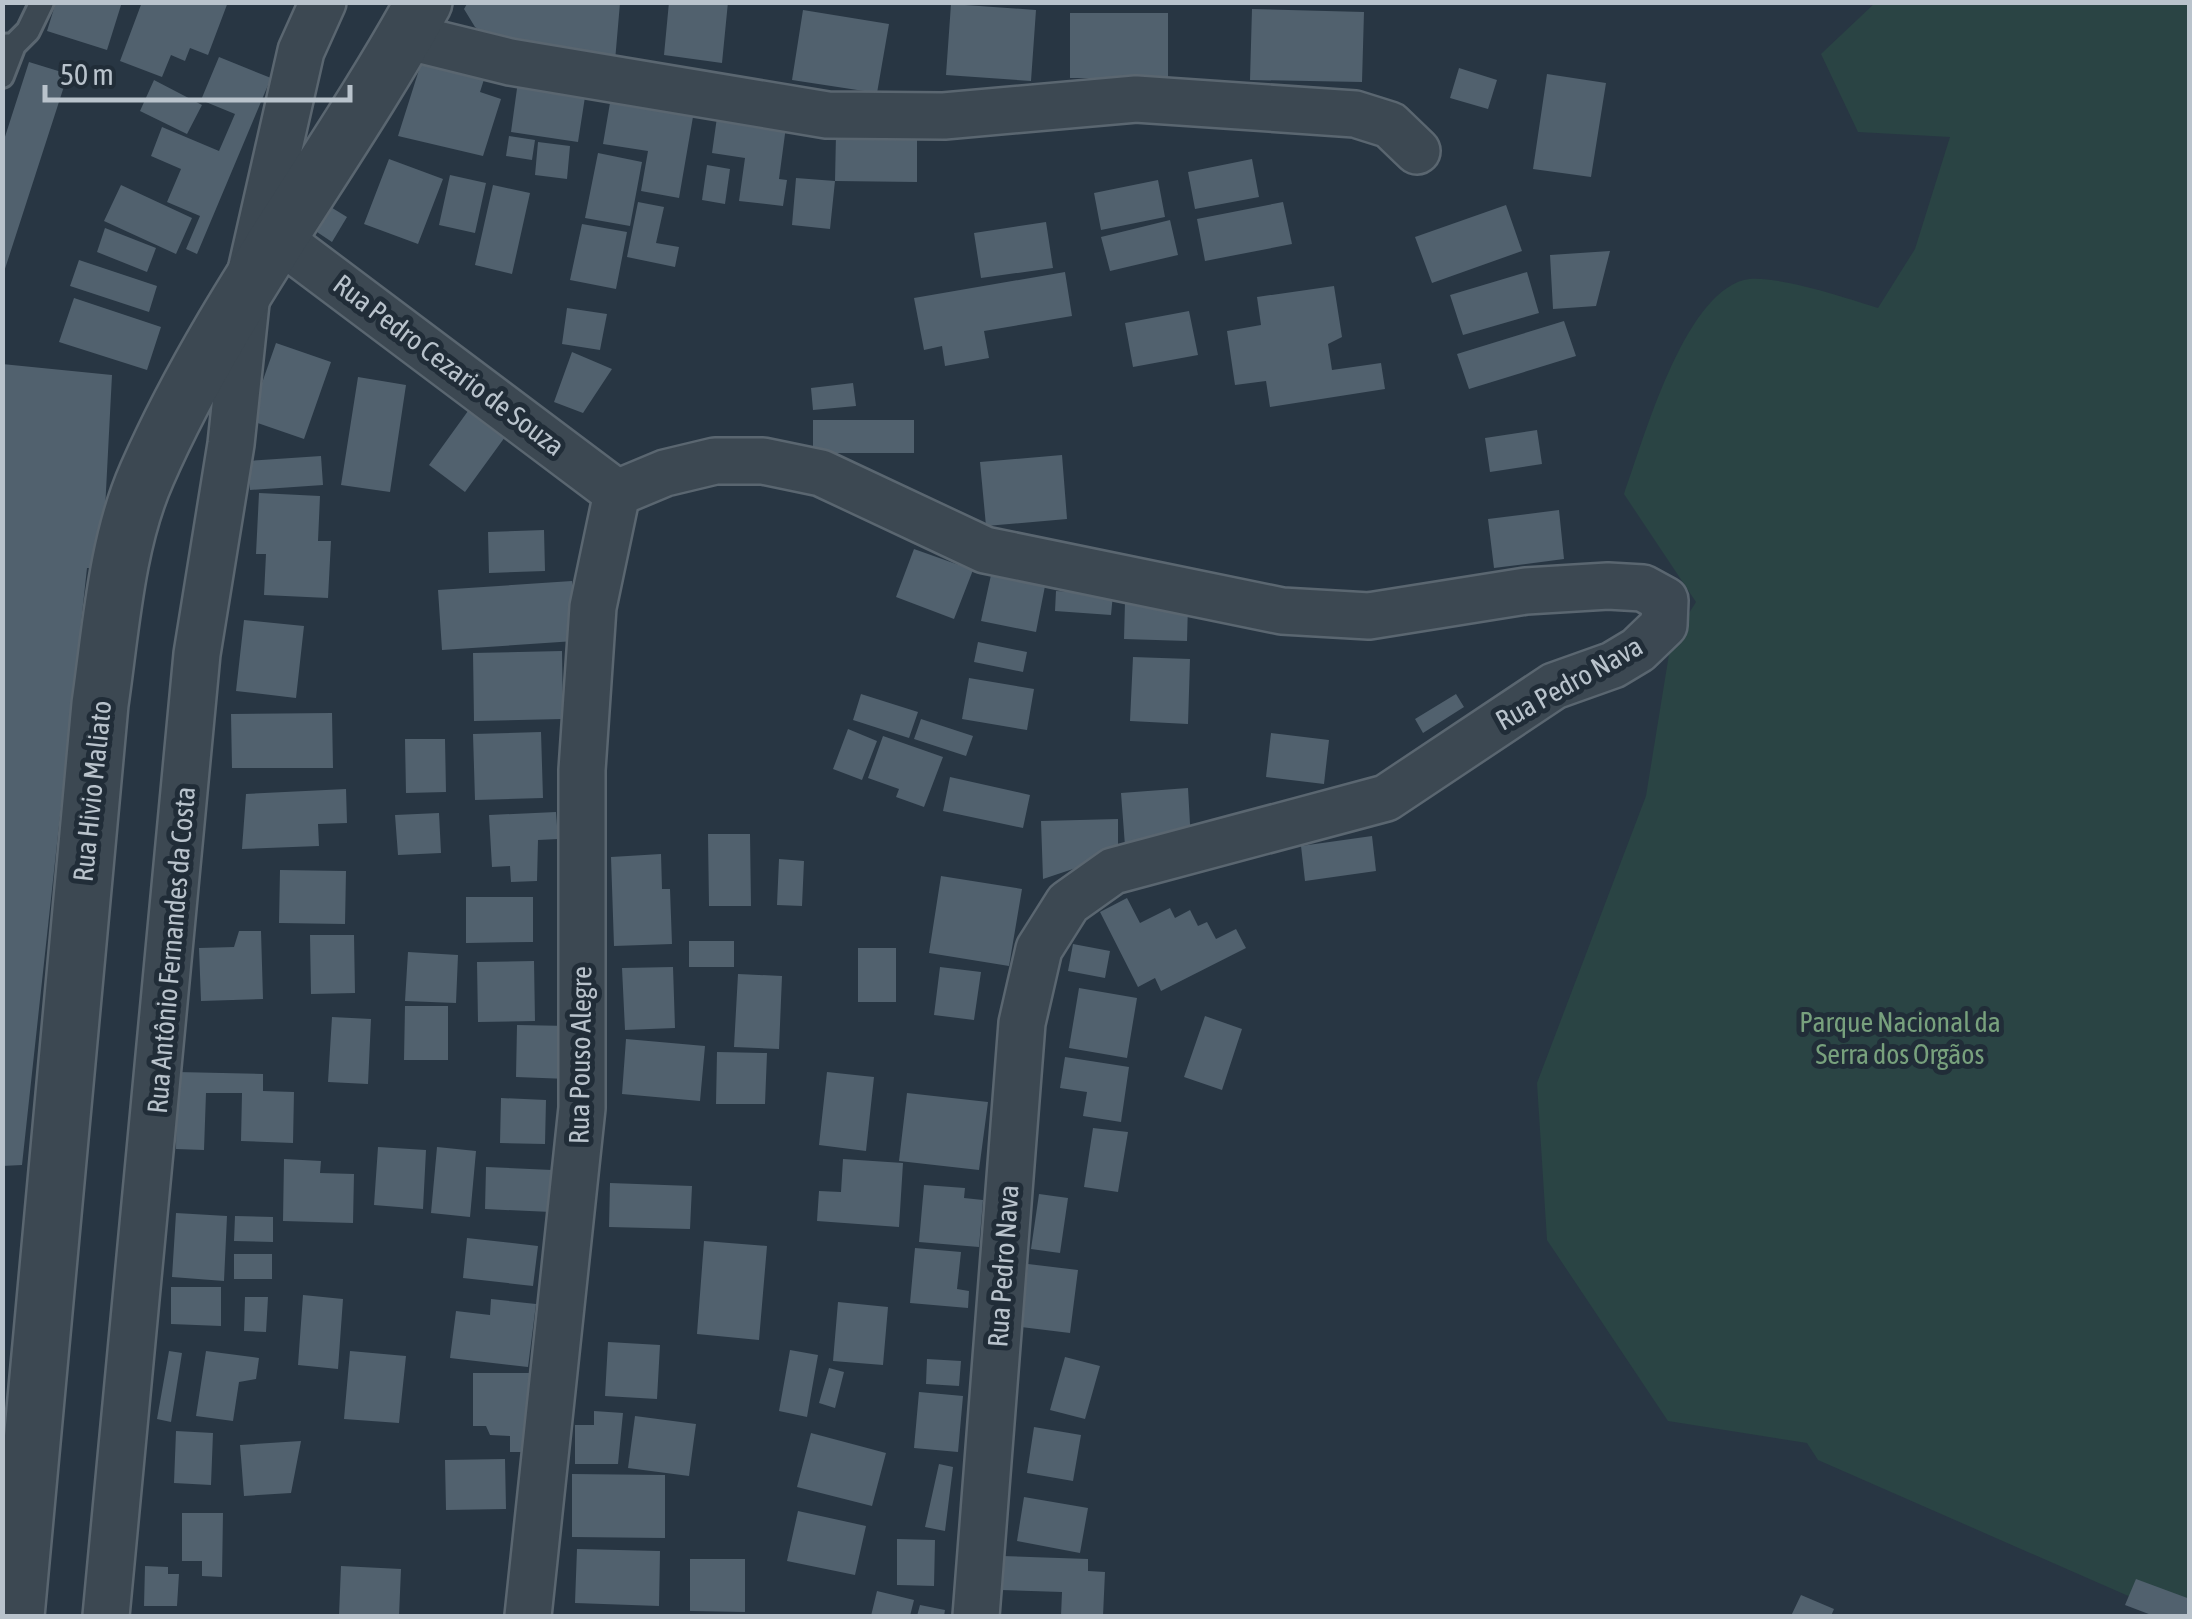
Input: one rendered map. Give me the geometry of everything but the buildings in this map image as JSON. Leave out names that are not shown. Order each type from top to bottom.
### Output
[{"type":"street","name":"Rua Hivio Maliato","points":[[16,1616],[100,704],[119,576],[146,476],[248,284],[301,52],[323,2]]},
{"type":"street","points":[[248,284],[414,19],[510,62],[828,115],[944,116],[1136,99],[1355,114],[1390,125],[1417,151]]},
{"type":"street","name":"Rua Pedro Cezario de Souza","points":[[280,238],[616,493]]},
{"type":"street","name":"Rua Antônio Fernandes da Costa","points":[[106,1616],[198,654],[231,444],[248,284]]},
{"type":"street","name":"Rua Pedro Nava","points":[[616,493],[665,474],[716,461],[763,461],[820,473],[985,550],[1282,612],[1368,616],[1526,591],[1608,586],[1643,588],[1665,600],[1664,625],[1638,650],[1612,665],[1554,686],[1386,798],[1113,871],[1068,903],[1039,949],[1022,1024],[976,1616]]},
{"type":"street","name":"Rua Pouso Alegre","points":[[528,1616],[582,1108],[582,770],[594,608],[616,493]]},
{"type":"lane","points":[[2,76],[8,46],[28,31],[42,2]]},
{"type":"green space","name":"Parque Nacional da Serra dos Orgãos","points":[[1875,3],[2189,3],[2189,1616],[2174,1616],[1818,1460],[1807,1443],[1668,1421],[1547,1240],[1537,1083],[1646,796],[1671,642],[1696,602],[1624,494],[1655,406],[1684,340],[1702,312],[1722,292],[1744,280],[1773,280],[1878,308],[1915,249],[1950,137],[1858,132],[1821,54]]}]
